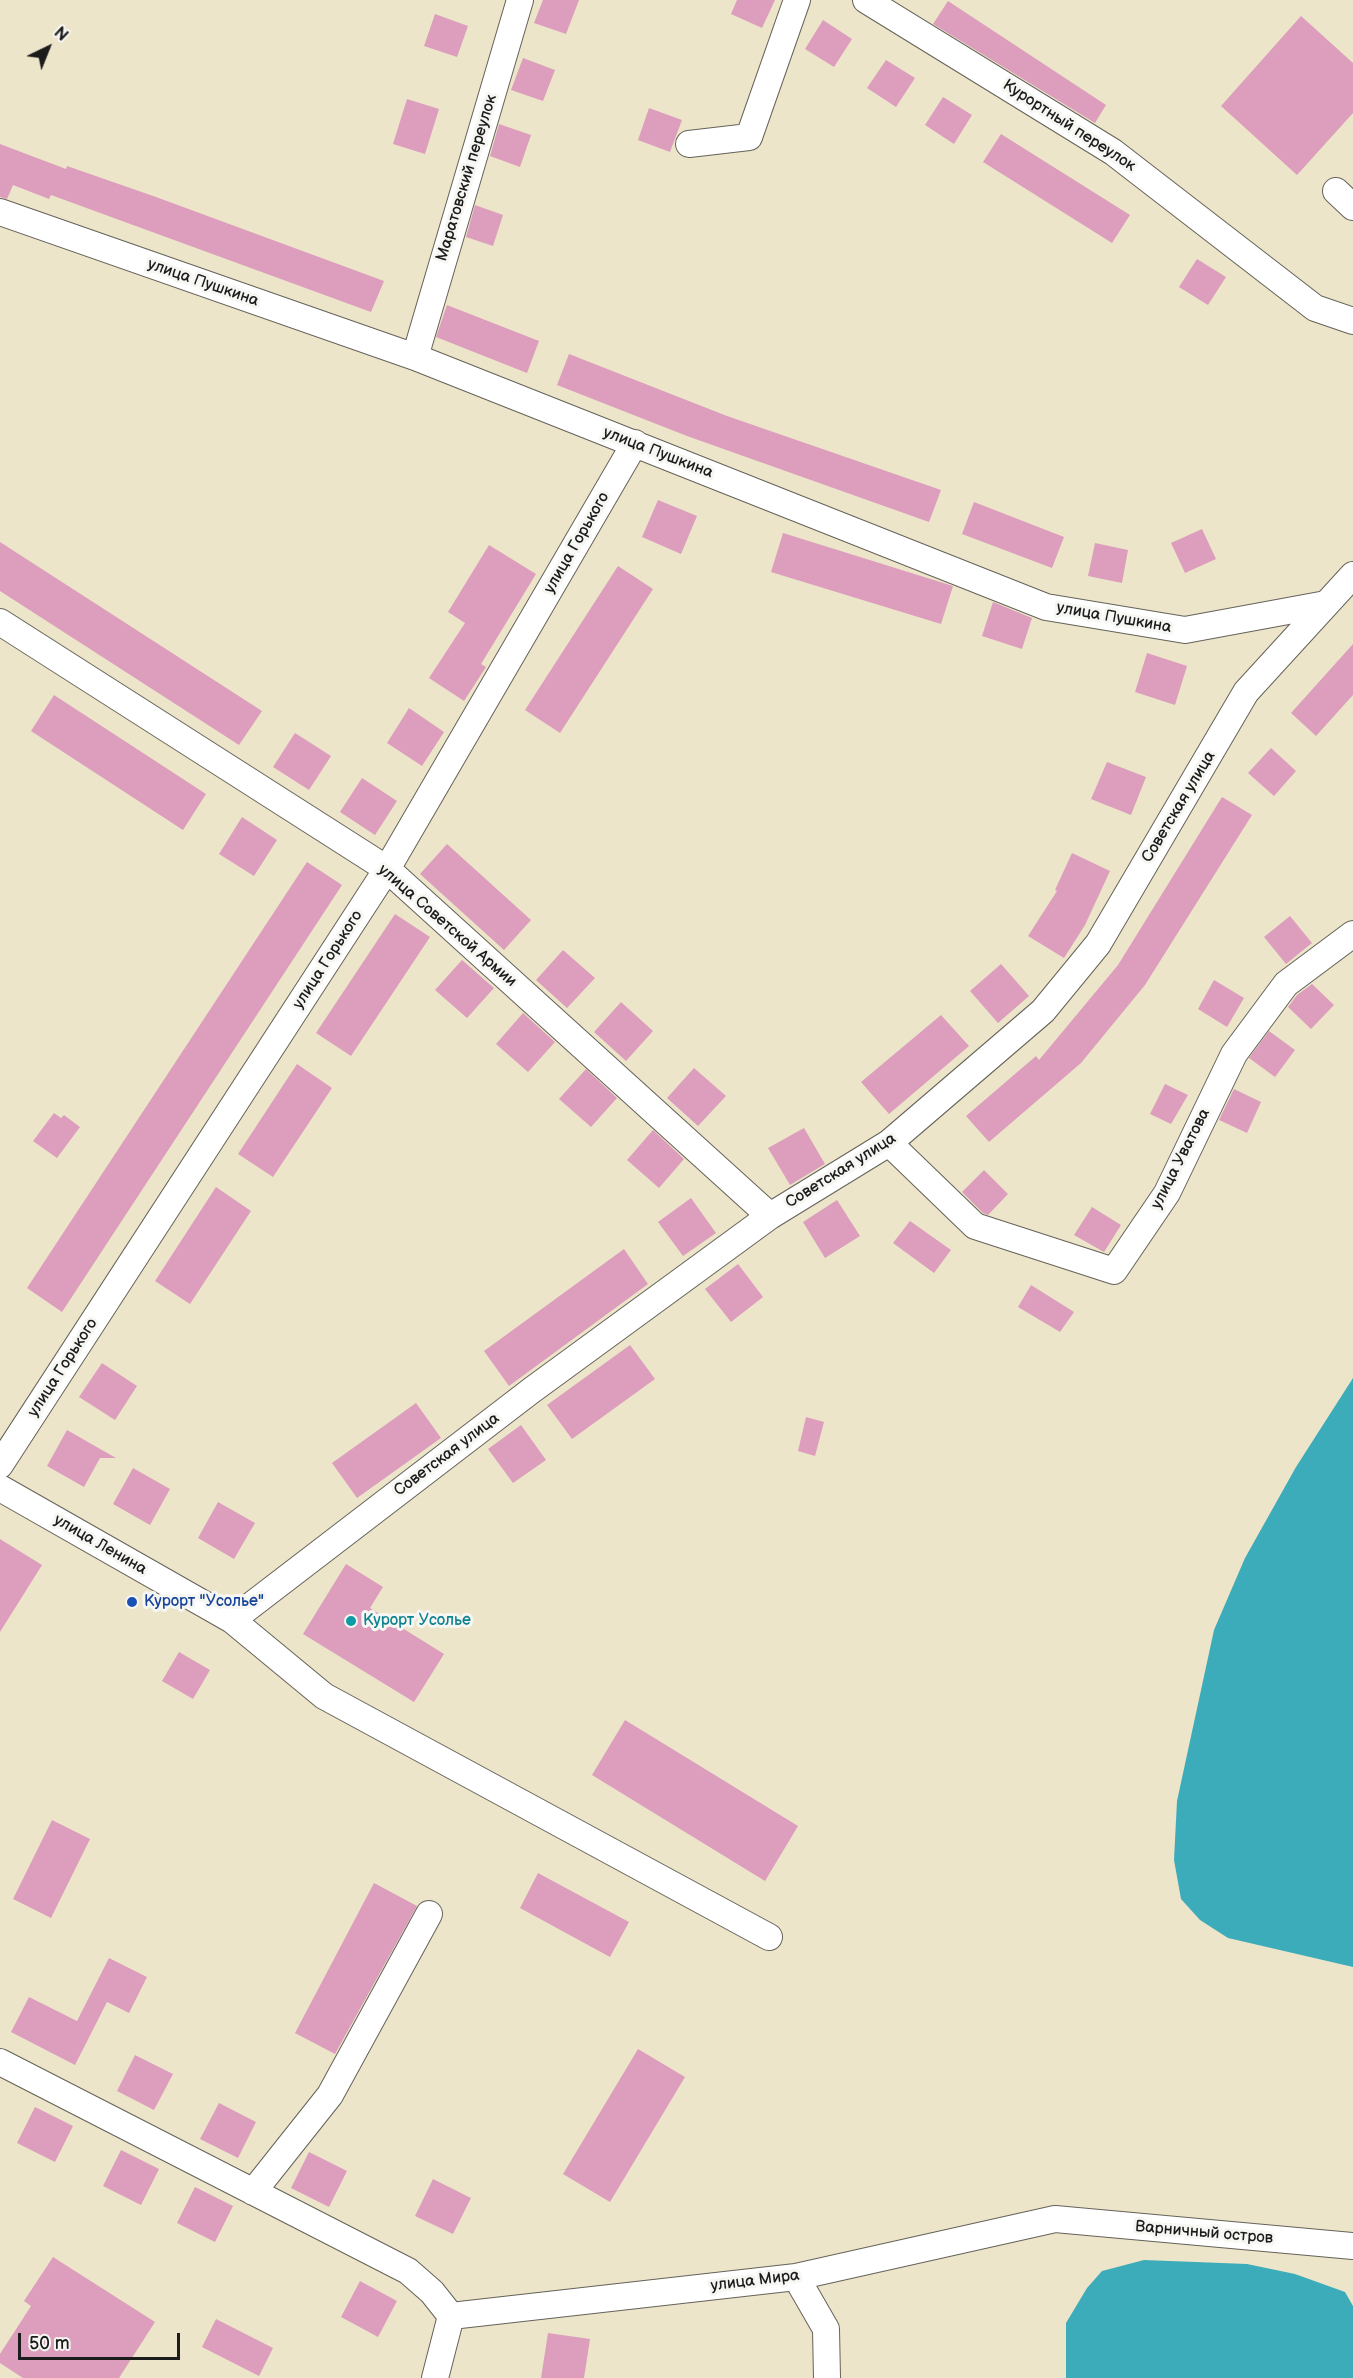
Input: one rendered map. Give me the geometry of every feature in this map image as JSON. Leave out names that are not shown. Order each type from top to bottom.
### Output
[{"type":"street","name":"Маратовский переулок","points":[[415,357],[519,0]]},
{"type":"street","points":[[689,144],[749,137],[796,0]]},
{"type":"street","name":"Курортный переулок","points":[[866,0],[1113,152],[1315,308],[1353,321]]},
{"type":"street","name":"улица Пушкина","points":[[0,212],[415,357],[1046,606],[1185,630],[1326,604]]},
{"type":"street","name":"улица Горького","points":[[0,1465],[387,869],[635,443]]},
{"type":"street","name":"Советская улица","points":[[232,1620],[532,1390],[770,1216],[889,1143],[1042,1011],[1098,945],[1246,692],[1353,575]]},
{"type":"street","name":"улица Советской Армии","points":[[0,622],[387,869],[770,1216]]},
{"type":"street","name":"улица Уватова","points":[[889,1143],[975,1226],[1114,1271],[1167,1193],[1234,1054],[1286,984],[1353,934]]},
{"type":"street","name":"улица Ленина","points":[[0,1488],[232,1620],[324,1696],[769,1937]]},
{"type":"street","points":[[253,2192],[330,2095],[429,1914]]},
{"type":"street","points":[[0,2062],[408,2271],[432,2292],[451,2316],[435,2378]]},
{"type":"street","name":"улица Мира","points":[[451,2316],[796,2277],[1055,2219]]},
{"type":"street","name":"Варничный остров","points":[[1055,2219],[1353,2246]]},
{"type":"street","points":[[796,2277],[826,2329],[827,2378]]},
{"type":"water","points":[[1353,1378],[1353,1967],[1228,1938],[1200,1920],[1181,1899],[1174,1860],[1177,1801],[1214,1630],[1245,1558],[1296,1467]]},
{"type":"water","points":[[1144,2260],[1247,2264],[1295,2274],[1345,2292],[1353,2306],[1353,2378],[1066,2378],[1066,2323],[1087,2288],[1102,2271]]},
{"type":"building","points":[[543,0],[579,0],[566,34],[534,23]]},
{"type":"building","points":[[737,0],[775,0],[762,28],[731,14]]},
{"type":"building","points":[[948,1],[1106,105],[1095,123],[933,24]]},
{"type":"building","points":[[435,14],[468,26],[457,57],[424,46]]},
{"type":"building","points":[[1301,16],[1353,63],[1353,113],[1297,175],[1221,106]]},
{"type":"building","points":[[823,20],[852,39],[834,67],[805,49]]},
{"type":"building","points":[[523,58],[555,70],[543,101],[511,90]]},
{"type":"building","points":[[886,60],[915,78],[896,107],[867,88]]},
{"type":"building","points":[[943,97],[972,115],[954,144],[925,125]]},
{"type":"building","points":[[407,99],[439,109],[425,154],[393,144]]},
{"type":"building","points":[[649,108],[682,120],[670,152],[638,140]]},
{"type":"building","points":[[499,124],[531,135],[520,167],[490,156]]},
{"type":"building","points":[[1001,134],[1130,215],[1112,243],[983,162]]},
{"type":"building","points":[[0,144],[66,169],[67,166],[156,197],[384,281],[371,312],[51,195],[49,199],[13,185],[7,199],[0,197]]},
{"type":"building","points":[[475,205],[503,215],[493,246],[466,237]]},
{"type":"building","points":[[1197,259],[1226,277],[1208,305],[1179,287]]},
{"type":"building","points":[[447,305],[539,341],[527,373],[436,337]]},
{"type":"building","points":[[569,354],[727,416],[941,490],[929,522],[687,436],[557,385]]},
{"type":"building","points":[[658,500],[697,516],[681,554],[642,537]]},
{"type":"building","points":[[974,502],[1064,537],[1052,568],[962,534]]},
{"type":"building","points":[[1202,529],[1216,559],[1185,573],[1171,543]]},
{"type":"building","points":[[783,533],[953,586],[941,624],[771,572]]},
{"type":"building","points":[[0,542],[262,711],[239,745],[0,591]]},
{"type":"building","points":[[1095,543],[1128,550],[1122,583],[1088,576]]},
{"type":"building","points":[[489,545],[536,574],[481,664],[486,667],[464,701],[429,678],[465,623],[448,612]]},
{"type":"building","points":[[618,566],[653,589],[560,733],[525,710]]},
{"type":"building","points":[[993,602],[1032,618],[1022,649],[982,636]]},
{"type":"building","points":[[1353,644],[1353,695],[1316,736],[1291,713]]},
{"type":"building","points":[[1147,653],[1187,666],[1175,705],[1135,692]]},
{"type":"building","points":[[54,695],[206,794],[183,830],[31,731]]},
{"type":"building","points":[[409,708],[444,732],[422,766],[387,743]]},
{"type":"building","points":[[295,733],[331,756],[309,790],[273,767]]},
{"type":"building","points":[[1271,748],[1296,771],[1274,796],[1248,773]]},
{"type":"building","points":[[1107,762],[1146,777],[1131,815],[1091,799]]},
{"type":"building","points":[[362,778],[397,801],[375,835],[340,812]]},
{"type":"building","points":[[1222,797],[1252,815],[1145,985],[1081,1063],[989,1142],[966,1116],[1036,1056],[1039,1060],[1118,965]]},
{"type":"building","points":[[242,817],[277,840],[254,876],[219,854]]},
{"type":"building","points":[[447,844],[531,920],[504,950],[420,874]]},
{"type":"building","points":[[1072,853],[1110,871],[1085,925],[1064,958],[1028,936],[1057,891],[1055,890]]},
{"type":"building","points":[[307,862],[342,885],[62,1312],[27,1288]]},
{"type":"building","points":[[395,914],[430,937],[351,1056],[316,1033]]},
{"type":"building","points":[[1290,916],[1312,943],[1286,964],[1264,937]]},
{"type":"building","points":[[563,950],[595,978],[567,1008],[536,980]]},
{"type":"building","points":[[462,960],[494,988],[467,1018],[435,990]]},
{"type":"building","points":[[1001,964],[1029,996],[998,1023],[970,991]]},
{"type":"building","points":[[1214,980],[1244,998],[1227,1027],[1198,1009]]},
{"type":"building","points":[[1312,984],[1334,1005],[1311,1029],[1288,1007],[1297,995]]},
{"type":"building","points":[[621,1002],[653,1031],[626,1061],[594,1032]]},
{"type":"building","points":[[523,1013],[555,1042],[528,1072],[496,1044]]},
{"type":"building","points":[[941,1015],[969,1046],[889,1114],[861,1082]]},
{"type":"building","points":[[1269,1031],[1295,1050],[1275,1077],[1249,1058]]},
{"type":"building","points":[[297,1064],[332,1088],[273,1177],[238,1154]]},
{"type":"building","points":[[694,1068],[726,1096],[698,1126],[667,1098]]},
{"type":"building","points":[[586,1069],[617,1098],[591,1127],[559,1099]]},
{"type":"building","points":[[1165,1084],[1188,1095],[1171,1124],[1150,1114]]},
{"type":"building","points":[[1234,1089],[1261,1102],[1247,1133],[1219,1120]]},
{"type":"building","points":[[54,1113],[61,1118],[64,1115],[80,1127],[57,1158],[33,1141]]},
{"type":"building","points":[[804,1128],[825,1164],[790,1185],[768,1148]]},
{"type":"building","points":[[653,1130],[684,1159],[659,1188],[627,1160]]},
{"type":"building","points":[[984,1170],[1008,1194],[988,1215],[983,1213],[962,1192]]},
{"type":"building","points":[[216,1187],[251,1211],[190,1304],[155,1281]]},
{"type":"building","points":[[691,1198],[716,1233],[683,1256],[658,1222]]},
{"type":"building","points":[[837,1200],[860,1236],[825,1258],[803,1222]]},
{"type":"building","points":[[1092,1207],[1121,1225],[1104,1252],[1074,1235]]},
{"type":"building","points":[[910,1221],[951,1250],[934,1273],[893,1243]]},
{"type":"building","points":[[624,1249],[648,1284],[509,1386],[484,1351]]},
{"type":"building","points":[[738,1264],[763,1297],[731,1322],[705,1289]]},
{"type":"building","points":[[1031,1285],[1074,1312],[1060,1332],[1018,1307]]},
{"type":"building","points":[[630,1345],[655,1379],[572,1439],[547,1405]]},
{"type":"building","points":[[102,1363],[137,1386],[115,1420],[79,1397]]},
{"type":"building","points":[[416,1403],[441,1438],[357,1498],[332,1463]]},
{"type":"building","points":[[806,1417],[824,1422],[815,1456],[798,1451]]},
{"type":"building","points":[[521,1425],[546,1460],[513,1483],[488,1449]]},
{"type":"building","points":[[67,1430],[116,1458],[100,1458],[84,1487],[47,1466]]},
{"type":"building","points":[[133,1468],[170,1489],[150,1525],[113,1504]]},
{"type":"building","points":[[218,1502],[255,1523],[234,1559],[198,1538]]},
{"type":"building","points":[[0,1539],[42,1565],[0,1632]]},
{"type":"building","name":"Курорт Усолье","points":[[346,1564],[383,1587],[370,1608],[444,1654],[414,1702],[303,1634]]},
{"type":"building","points":[[179,1652],[210,1670],[193,1699],[162,1681]]},
{"type":"building","points":[[625,1720],[798,1826],[765,1881],[592,1775]]},
{"type":"building","points":[[52,1820],[90,1839],[51,1918],[13,1899]]},
{"type":"building","points":[[538,1873],[629,1922],[610,1957],[520,1908]]},
{"type":"building","points":[[374,1883],[417,1906],[335,2054],[295,2033]]},
{"type":"building","points":[[109,1958],[147,1977],[129,2013],[107,2002],[75,2065],[11,2032],[29,1997],[77,2021]]},
{"type":"building","points":[[638,2049],[685,2077],[610,2202],[563,2174]]},
{"type":"building","points":[[135,2055],[173,2074],[154,2110],[117,2091]]},
{"type":"building","points":[[219,2103],[256,2122],[238,2158],[200,2139]]},
{"type":"building","points":[[35,2107],[73,2126],[55,2162],[17,2143]]},
{"type":"building","points":[[121,2150],[159,2169],[141,2205],[103,2186]]},
{"type":"building","points":[[309,2152],[347,2171],[329,2207],[291,2188]]},
{"type":"building","points":[[433,2179],[471,2198],[453,2234],[415,2216]]},
{"type":"building","points":[[195,2187],[233,2206],[215,2242],[177,2223]]},
{"type":"building","points":[[53,2257],[155,2322],[119,2378],[23,2378],[0,2363],[0,2354],[31,2306],[24,2301]]},
{"type":"building","points":[[360,2281],[397,2301],[378,2337],[341,2317]]},
{"type":"building","points":[[216,2319],[273,2348],[259,2376],[202,2347]]},
{"type":"building","points":[[548,2333],[590,2339],[584,2378],[541,2378]]},
{"type":"place","name":"Курорт \"Усолье\"","points":[[132,1602]]},
{"type":"place","name":"Курорт Усолье","points":[[351,1621]]}]
